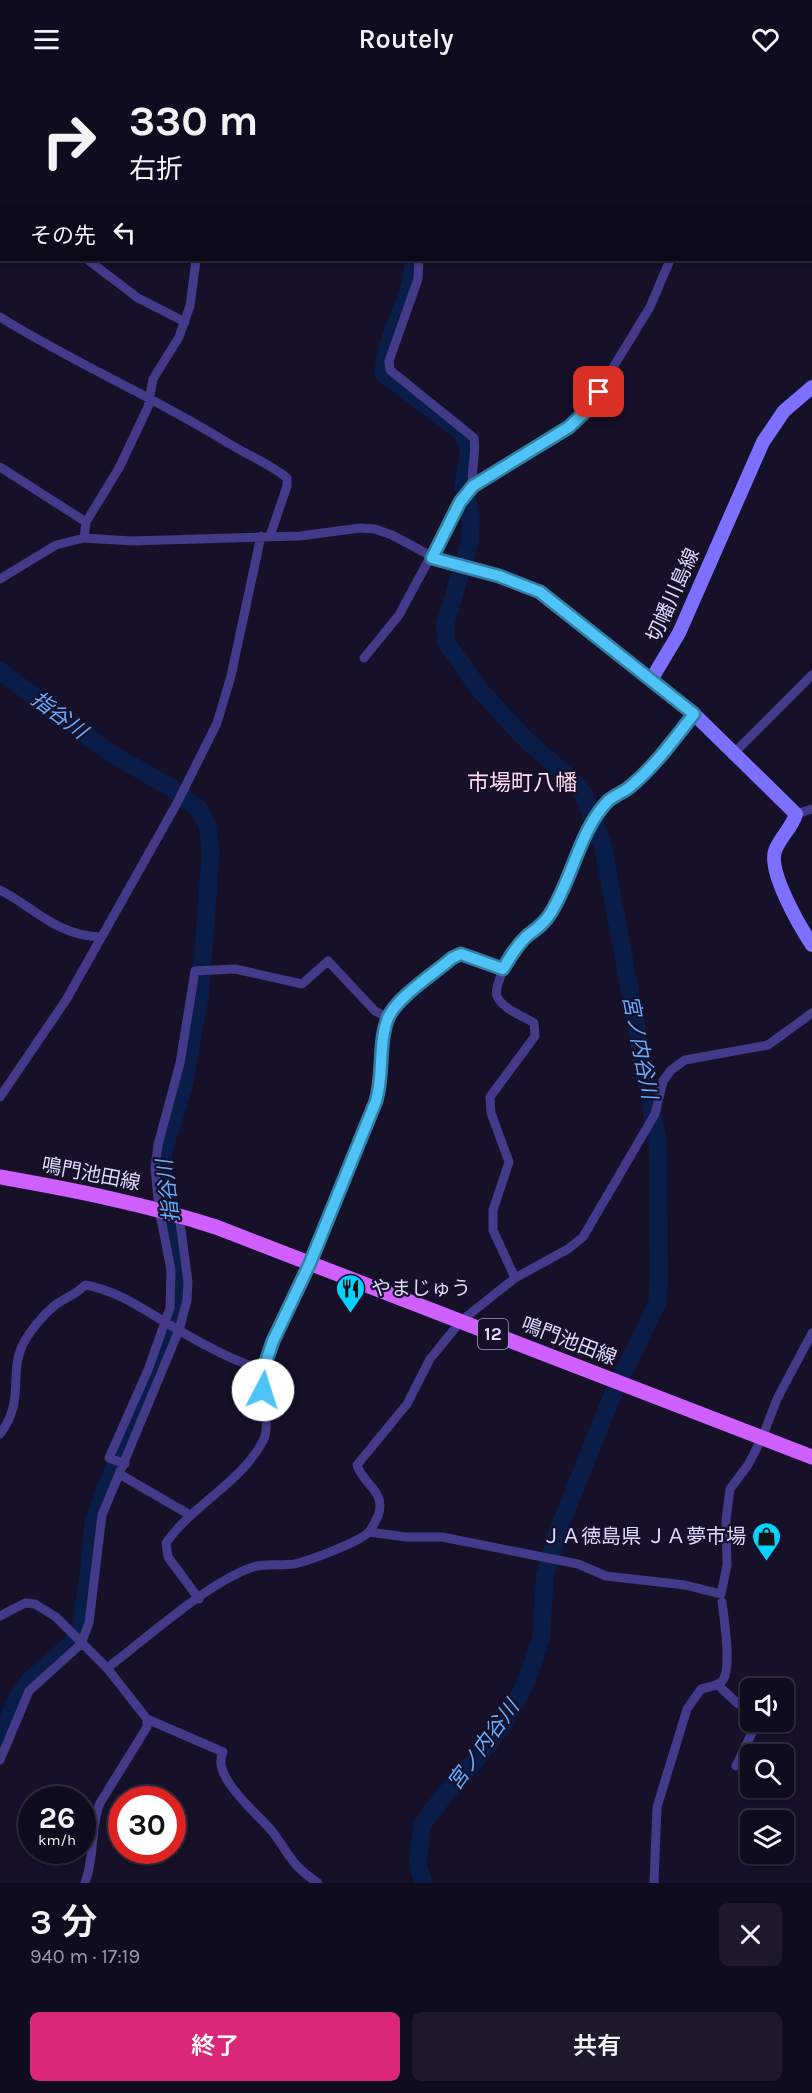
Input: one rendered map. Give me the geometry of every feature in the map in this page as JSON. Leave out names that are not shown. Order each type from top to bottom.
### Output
[{"type":"main road","name":"切幡川島線","points":[[651,680],[679,633],[766,436],[784,411],[812,387]]},
{"type":"main road","points":[[651,680],[694,714],[796,814],[794,824],[774,853],[776,872],[812,945]]},
{"type":"main road","name":"鳴門池田線","points":[[0,1177],[169,1212],[310,1263],[812,1457]]},
{"type":"street","points":[[89,261],[138,298],[185,322]]},
{"type":"street","points":[[84,538],[86,522],[119,468],[142,420],[153,379],[179,337],[190,306],[196,261]]},
{"type":"street","points":[[419,261],[418,279],[389,361],[390,370],[474,438],[476,451],[471,488]]},
{"type":"street","points":[[364,658],[399,615],[432,558],[460,502],[471,488],[569,427],[587,410],[650,307],[670,261]]},
{"type":"street","points":[[0,331],[3,319],[113,381],[148,396],[287,478],[287,486],[265,536],[226,697],[217,723],[178,801],[56,1017],[0,1097]]},
{"type":"street","points":[[0,467],[86,522]]},
{"type":"street","points":[[0,579],[56,545],[84,538],[132,541],[375,529],[392,535],[432,558],[462,568],[499,576],[540,592],[651,680]]},
{"type":"street","points":[[735,752],[812,675]]},
{"type":"street","points":[[515,1278],[493,1230],[493,1210],[508,1162],[491,1113],[490,1097],[499,1081],[535,1036],[534,1023],[505,1006],[497,997],[497,988],[503,969],[512,953],[526,937],[539,928],[550,914],[575,867],[580,846],[609,801],[630,787],[660,758],[694,714]]},
{"type":"street","points":[[796,814],[812,809]]},
{"type":"street","points":[[0,891],[65,931],[81,936],[100,937]]},
{"type":"street","points":[[199,1599],[168,1557],[166,1543],[190,1515],[234,1478],[263,1441],[268,1427],[264,1411],[263,1370],[273,1341],[310,1263],[376,1101],[382,1081],[388,1018],[394,1007],[452,958],[461,954],[503,969]]},
{"type":"street","points":[[0,1760],[29,1691],[80,1643],[89,1623],[102,1515],[121,1475],[119,1462],[178,1329],[188,1300],[188,1282],[155,1168],[158,1145],[180,1064],[195,971],[235,969],[302,984],[328,961],[375,1011],[388,1018]]},
{"type":"street","points":[[107,1668],[231,1577],[255,1566],[295,1563],[358,1539],[369,1532],[378,1515],[380,1503],[377,1491],[359,1474],[357,1465],[407,1404],[430,1359],[461,1321],[515,1278],[568,1250],[583,1237],[655,1114],[663,1082],[671,1070],[686,1060],[768,1045],[812,1013]]},
{"type":"street","points":[[119,1462],[109,1458],[148,1370],[170,1308],[169,1212]]},
{"type":"street","points":[[0,1434],[10,1417],[16,1399],[18,1364],[22,1346],[35,1327],[55,1306],[85,1285],[105,1288],[126,1298],[178,1329],[263,1370]]},
{"type":"street","points":[[369,1532],[406,1537],[442,1537],[578,1564],[606,1576],[685,1585],[721,1594],[727,1565],[726,1502],[730,1489],[748,1465],[777,1400],[812,1333]]},
{"type":"street","points":[[0,1412],[10,1417]]},
{"type":"street","points":[[121,1475],[190,1515]]},
{"type":"street","points":[[654,1883],[657,1807],[687,1709],[701,1689],[723,1681],[726,1673],[726,1632],[722,1602]]},
{"type":"street","points":[[0,1616],[25,1603],[35,1604],[56,1617],[70,1634],[107,1668],[147,1719],[223,1752],[220,1757],[222,1771],[235,1792],[273,1832],[290,1862],[318,1883]]},
{"type":"street","points":[[718,1684],[740,1704]]},
{"type":"street","points":[[85,1883],[90,1869],[97,1809],[147,1727],[147,1719]]},
{"type":"street","points":[[736,1766],[752,1732]]},
{"type":"waterway","name":"宮ノ内谷川","points":[[413,261],[409,289],[388,345],[384,374],[459,430],[467,441],[469,455],[463,485],[471,518],[470,541],[445,625],[446,642],[479,689],[526,740],[573,781],[584,795],[603,846],[658,1143],[659,1281],[657,1304],[613,1394],[558,1531],[545,1576],[541,1638],[528,1678],[510,1714],[479,1757],[446,1793],[422,1825],[418,1863],[423,1883]]},
{"type":"waterway","name":"指谷川","points":[[0,671],[110,753],[170,787],[198,808],[207,824],[211,849],[200,996],[183,1089],[163,1152],[162,1171],[180,1283],[179,1305],[166,1344],[104,1492],[93,1526],[88,1581],[80,1630],[71,1644],[29,1681],[16,1700],[0,1740]]},
{"type":"place","name":"やまじゅう","points":[[350,1314]]},
{"type":"place","name":"ＪＡ徳島県 ＪＡ夢市場","points":[[767,1562]]},
{"type":"district","name":"市場町八幡","points":[[522,783]]},
{"type":"route","points":[[263,1390],[263,1370],[273,1341],[286,1318],[310,1263],[376,1101],[382,1081],[385,1030],[394,1007],[452,958],[461,954],[503,969],[512,953],[526,937],[539,928],[550,914],[575,867],[580,846],[609,801],[630,787],[660,758],[694,714],[540,592],[499,576],[446,564],[432,558],[460,502],[473,486],[498,472],[529,449],[569,427],[587,410],[599,392]]}]
